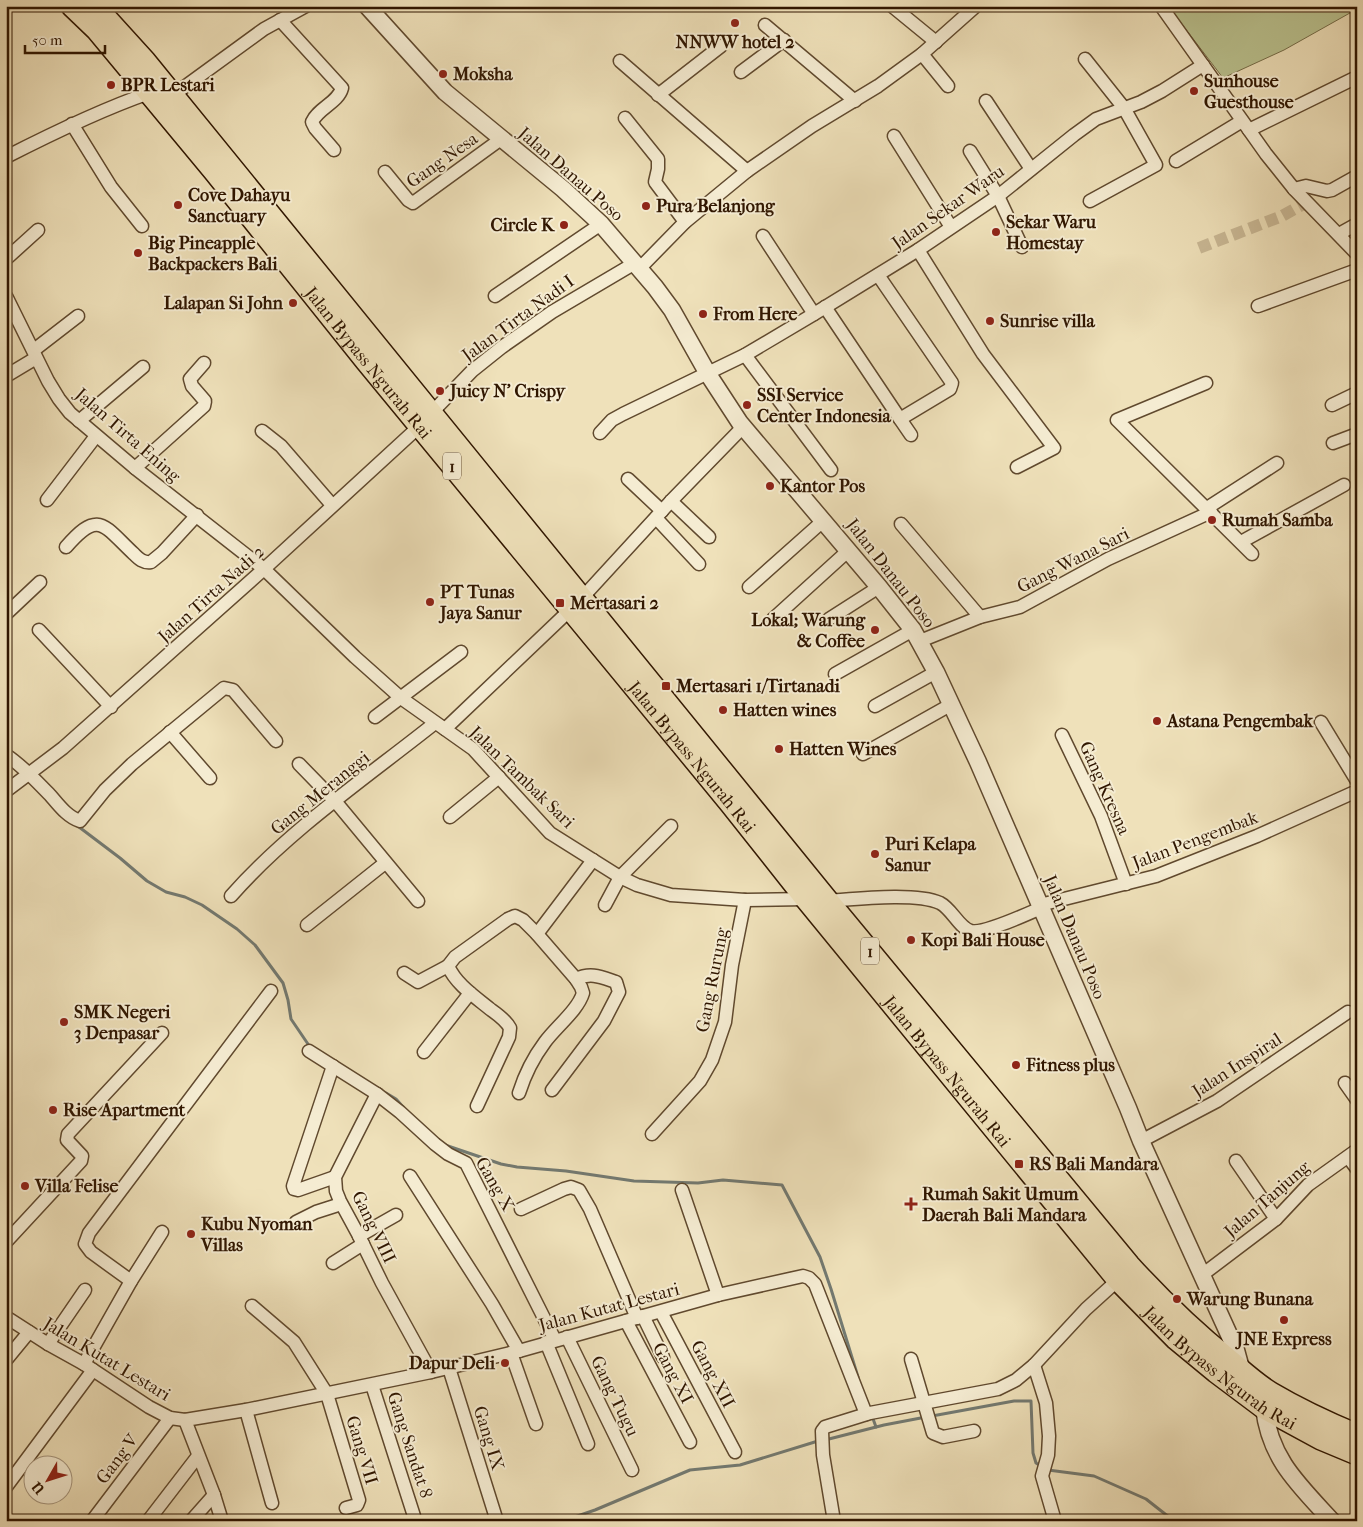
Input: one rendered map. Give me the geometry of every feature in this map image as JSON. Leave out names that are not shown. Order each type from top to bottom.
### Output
[{"type":"highway","name":"Jalan Bypass Ngurah Rai","points":[[72,6],[97,30],[828,901],[891,990],[1118,1280],[1176,1339],[1264,1408],[1321,1439],[1357,1454]]},
{"type":"highway","name":"Jalan Bypass Ngurah Rai","points":[[95,6],[145,62],[425,419]]},
{"type":"highway","name":"Jalan Bypass Ngurah Rai","points":[[577,603],[806,899],[891,990],[1157,1296],[1204,1340],[1242,1372],[1270,1392],[1323,1421],[1357,1436]]},
{"type":"street","points":[[172,96],[249,40],[306,6]]},
{"type":"street","name":"Jalan Danau Poso","points":[[367,6],[445,92],[563,189],[601,224],[672,310],[708,374],[743,426],[880,587],[917,635],[952,704],[1141,1141],[1236,1350],[1242,1372]]},
{"type":"street","points":[[892,6],[936,42]]},
{"type":"street","points":[[1161,6],[1246,126],[1294,189],[1357,254]]},
{"type":"street","name":"Jalan Tirta Nadi I","points":[[425,419],[472,371],[502,347],[559,307],[637,266],[685,222],[747,171],[812,126],[855,101],[922,54],[972,8]]},
{"type":"street","points":[[280,20],[342,88],[341,94],[315,116],[312,122],[314,128],[334,150]]},
{"type":"street","points":[[765,24],[855,101]]},
{"type":"street","points":[[741,72],[784,40]]},
{"type":"street","points":[[658,95],[721,46]]},
{"type":"street","points":[[922,54],[948,86]]},
{"type":"street","points":[[1085,59],[1124,108],[1156,165],[1090,201]]},
{"type":"street","points":[[620,61],[747,171]]},
{"type":"street","name":"Jalan Sekar Waru","points":[[600,433],[612,420],[745,355],[878,275],[998,196],[1096,119],[1162,92],[1203,64]]},
{"type":"street","points":[[1176,161],[1246,126],[1357,77]]},
{"type":"street","points":[[6,156],[72,124],[149,93]]},
{"type":"street","points":[[986,101],[1031,169]]},
{"type":"street","points":[[625,118],[658,159],[655,182],[685,222]]},
{"type":"street","points":[[72,124],[111,187],[142,226]]},
{"type":"street","points":[[894,136],[951,227]]},
{"type":"street","name":"Gang Nesa","points":[[385,172],[408,200],[413,203],[501,139]]},
{"type":"street","points":[[970,151],[998,196],[1022,247]]},
{"type":"street","points":[[1294,189],[1306,186],[1327,191],[1332,190],[1357,176]]},
{"type":"street","points":[[495,296],[601,224]]},
{"type":"street","points":[[1339,234],[1357,224]]},
{"type":"street","points":[[6,259],[38,230]]},
{"type":"street","points":[[763,236],[820,310],[911,435]]},
{"type":"street","points":[[918,250],[983,354],[1054,448],[1017,467]]},
{"type":"street","points":[[1258,306],[1357,270]]},
{"type":"street","points":[[878,275],[952,385],[950,389],[900,419]]},
{"type":"street","name":"Jalan Tirta Ening","points":[[6,296],[59,399],[79,421],[135,468],[264,569]]},
{"type":"street","points":[[6,376],[35,354],[78,316]]},
{"type":"street","points":[[745,355],[831,470]]},
{"type":"street","points":[[135,468],[204,406],[205,401],[192,386],[190,379],[204,363]]},
{"type":"street","points":[[79,421],[143,367]]},
{"type":"street","points":[[1206,384],[1117,420],[1252,554]]},
{"type":"street","points":[[1332,405],[1357,393]]},
{"type":"street","name":"Jalan Tirta Nadi 2","points":[[6,791],[63,748],[111,707],[264,569],[425,419]]},
{"type":"street","name":"Gang Meranggi","points":[[231,896],[248,876],[308,822],[440,726],[577,603],[743,426]]},
{"type":"street","points":[[262,431],[281,446],[332,505]]},
{"type":"street","points":[[1333,443],[1357,434]]},
{"type":"street","points":[[47,500],[96,436]]},
{"type":"street","name":"Gang Wana Sari","points":[[835,674],[917,635],[980,616],[1020,607],[1108,559],[1209,510],[1277,463]]},
{"type":"street","points":[[628,478],[699,564]]},
{"type":"street","points":[[1241,542],[1344,485]]},
{"type":"street","points":[[671,501],[709,537]]},
{"type":"street","points":[[66,547],[85,527],[96,523],[104,526],[140,560],[151,562],[172,544],[197,515]]},
{"type":"street","points":[[749,587],[824,521]]},
{"type":"street","points":[[901,524],[980,616]]},
{"type":"street","points":[[773,620],[849,550]]},
{"type":"street","name":"Jalan Tambak Sari","points":[[264,569],[355,657],[401,698],[473,749],[550,833],[592,860],[637,885],[671,895],[745,900],[806,899]]},
{"type":"street","points":[[6,614],[40,582]]},
{"type":"street","points":[[829,619],[880,587]]},
{"type":"street","points":[[39,630],[111,707]]},
{"type":"street","points":[[375,717],[461,652]]},
{"type":"street","points":[[875,706],[936,672]]},
{"type":"street","points":[[6,755],[29,774],[74,819],[80,821],[105,790],[132,764],[224,688],[233,690],[276,741]]},
{"type":"street","points":[[863,754],[952,704]]},
{"type":"street","points":[[1321,722],[1357,781]]},
{"type":"street","points":[[170,732],[210,778]]},
{"type":"street","name":"Gang Kresna","points":[[1062,735],[1100,816],[1126,884]]},
{"type":"street","points":[[299,764],[336,801],[418,901]]},
{"type":"street","points":[[450,817],[499,777]]},
{"type":"street","name":"Jalan Pengembak","points":[[828,901],[878,897],[934,901],[947,908],[964,927],[971,931],[985,930],[1040,906],[1156,876],[1256,836],[1357,791]]},
{"type":"street","points":[[604,905],[620,877],[671,826]]},
{"type":"street","points":[[537,934],[592,860]]},
{"type":"street","points":[[307,925],[385,862]]},
{"type":"street","name":"Gang Rurung","points":[[652,1134],[700,1081],[712,1060],[725,1022],[732,965],[745,900]]},
{"type":"street","points":[[404,973],[418,982],[448,966],[455,958],[510,917],[519,917],[537,934],[576,979],[583,990],[582,997],[535,1056],[526,1072],[519,1093]]},
{"type":"street","points":[[448,966],[470,993],[508,1025],[510,1031],[477,1106]]},
{"type":"street","points":[[552,1090],[604,1021],[619,992],[616,982],[594,974],[576,979]]},
{"type":"street","points":[[131,1281],[90,1252],[86,1244],[89,1233],[271,991]]},
{"type":"street","points":[[424,1052],[470,993]]},
{"type":"street","name":"Jalan Inspiral","points":[[1141,1141],[1217,1101],[1348,1012]]},
{"type":"street","points":[[6,1242],[81,1161],[82,1156],[67,1140],[68,1134],[162,1033]]},
{"type":"street","name":"Gang X","points":[[309,1051],[377,1094],[448,1154],[466,1162],[556,1340]]},
{"type":"street","points":[[333,1066],[293,1186],[294,1189],[298,1190],[335,1178]]},
{"type":"street","points":[[1344,1083],[1357,1100]]},
{"type":"street","name":"Gang VIII","points":[[377,1094],[335,1178],[336,1191],[382,1283],[431,1372]]},
{"type":"street","points":[[1352,1154],[1357,1169]]},
{"type":"street","name":"Jalan Tanjung","points":[[1202,1275],[1276,1219],[1308,1185],[1352,1154]]},
{"type":"street","points":[[1236,1161],[1276,1219]]},
{"type":"street","points":[[410,1176],[492,1304],[515,1352],[536,1424]]},
{"type":"street","points":[[521,1209],[564,1189],[571,1187],[579,1190],[590,1209],[636,1318],[663,1357]]},
{"type":"street","points":[[682,1190],[718,1295]]},
{"type":"street","points":[[296,1222],[316,1212],[341,1204]]},
{"type":"street","points":[[333,1263],[396,1215]]},
{"type":"street","points":[[6,1487],[89,1367],[131,1281],[162,1232]]},
{"type":"street","name":"Jalan Kutat Lestari","points":[[6,1317],[89,1367],[149,1407],[170,1418],[185,1420],[246,1410],[449,1368],[515,1352],[718,1295],[803,1276],[809,1278],[815,1284],[871,1413]]},
{"type":"street","points":[[834,1521],[822,1431],[828,1425],[871,1413],[925,1405],[998,1389],[1016,1380],[1034,1365],[1086,1309],[1118,1280]]},
{"type":"street","points":[[48,1344],[85,1290]]},
{"type":"street","points":[[252,1306],[294,1342],[327,1394]]},
{"type":"street","points":[[1204,1340],[1214,1331],[1218,1323],[1218,1310]]},
{"type":"street","name":"Gang XII","points":[[661,1312],[735,1452]]},
{"type":"street","name":"Gang XI","points":[[636,1318],[648,1364],[690,1442]]},
{"type":"street","points":[[6,1360],[29,1332]]},
{"type":"street","points":[[556,1340],[588,1444]]},
{"type":"street","name":"Gang Tugu","points":[[556,1340],[632,1470]]},
{"type":"street","points":[[648,1364],[680,1351]]},
{"type":"street","points":[[911,1358],[928,1422],[933,1433],[940,1438],[974,1432]]},
{"type":"street","points":[[1034,1365],[1046,1403],[1049,1436],[1048,1455],[1042,1476],[1055,1521]]},
{"type":"street","name":"Gang IX","points":[[449,1368],[496,1518]]},
{"type":"street","name":"Gang Sandat 8","points":[[372,1385],[414,1516]]},
{"type":"street","name":"Gang VII","points":[[327,1394],[359,1500],[357,1505],[346,1508]]},
{"type":"street","points":[[1264,1408],[1271,1440],[1281,1461],[1307,1494],[1332,1521]]},
{"type":"street","points":[[246,1410],[272,1503]]},
{"type":"street","name":"Gang V","points":[[92,1521],[170,1418]]},
{"type":"street","points":[[185,1420],[222,1521]]},
{"type":"street","points":[[148,1521],[198,1456]]},
{"type":"street","points":[[191,1521],[214,1495]]},
{"type":"green space","points":[[1168,6],[1357,6],[1357,9],[1284,50],[1223,78]]},
{"type":"waterway","points":[[79,827],[147,881],[166,892],[185,897],[202,905],[237,929],[255,945],[283,983],[291,1019],[310,1047]]},
{"type":"waterway","points":[[386,1093],[396,1099],[404,1108]]},
{"type":"waterway","points":[[445,1145],[501,1164],[634,1181],[698,1183],[723,1180],[782,1185],[820,1257],[858,1377]]},
{"type":"waterway","points":[[932,1416],[1014,1401],[1031,1401],[1033,1453],[1036,1463],[1041,1466]]},
{"type":"waterway","points":[[872,1416],[876,1427]]},
{"type":"waterway","points":[[825,1440],[884,1425],[926,1417]]},
{"type":"waterway","points":[[563,1521],[595,1510],[690,1470],[740,1465],[818,1441]]},
{"type":"waterway","points":[[1048,1470],[1094,1476],[1146,1499],[1174,1521]]},
{"type":"tunnel","points":[[1199,248],[1282,216],[1307,202]]},
{"type":"place","name":"NNWW hotel 2","points":[[735,23]]},
{"type":"place","name":"Moksha","points":[[443,74]]},
{"type":"place","name":"BPR Lestari","points":[[111,85]]},
{"type":"place","name":"Sunhouse Guesthouse","points":[[1194,91]]},
{"type":"place","name":"Cove Dahayu Sanctuary","points":[[178,205]]},
{"type":"place","name":"Pura Belanjong","points":[[646,206]]},
{"type":"place","name":"Circle K","points":[[564,225]]},
{"type":"place","name":"Sekar Waru Homestay","points":[[996,232]]},
{"type":"place","name":"Big Pineapple Backpackers Bali","points":[[138,253]]},
{"type":"place","name":"Lalapan Si John","points":[[293,303]]},
{"type":"place","name":"From Here","points":[[703,314]]},
{"type":"place","name":"Sunrise villa","points":[[990,321]]},
{"type":"place","name":"Juicy N' Crispy","points":[[440,391]]},
{"type":"place","name":"SSI Service Center Indonesia","points":[[747,405]]},
{"type":"place","name":"Kantor Pos","points":[[770,486]]},
{"type":"place","name":"Rumah Samba","points":[[1212,520]]},
{"type":"place","name":"PT Tunas Jaya Sanur","points":[[430,602]]},
{"type":"place","name":"Mertasari 2","points":[[560,603]]},
{"type":"place","name":"Lokal; Warung & Coffee","points":[[875,630]]},
{"type":"place","name":"Mertasari 1/Tirtanadi","points":[[666,686]]},
{"type":"place","name":"Hatten wines","points":[[723,710]]},
{"type":"place","name":"Astana Pengembak","points":[[1157,721]]},
{"type":"place","name":"Hatten Wines","points":[[779,749]]},
{"type":"place","name":"Puri Kelapa Sanur","points":[[875,854]]},
{"type":"place","name":"Kopi Bali House","points":[[911,940]]},
{"type":"place","name":"SMK Negeri 3 Denpasar","points":[[64,1022]]},
{"type":"place","name":"Fitness plus","points":[[1016,1065]]},
{"type":"place","name":"Rise Apartment","points":[[53,1110]]},
{"type":"place","name":"RS Bali Mandara","points":[[1019,1164]]},
{"type":"place","name":"Villa Felise","points":[[25,1186]]},
{"type":"place","name":"Rumah Sakit Umum Daerah Bali Mandara","points":[[911,1204]]},
{"type":"place","name":"Kubu Nyoman Villas","points":[[191,1234]]},
{"type":"place","name":"Warung Bunana","points":[[1177,1299]]},
{"type":"place","name":"JNE Express","points":[[1284,1320]]},
{"type":"place","name":"Dapur Deli","points":[[505,1363]]}]
